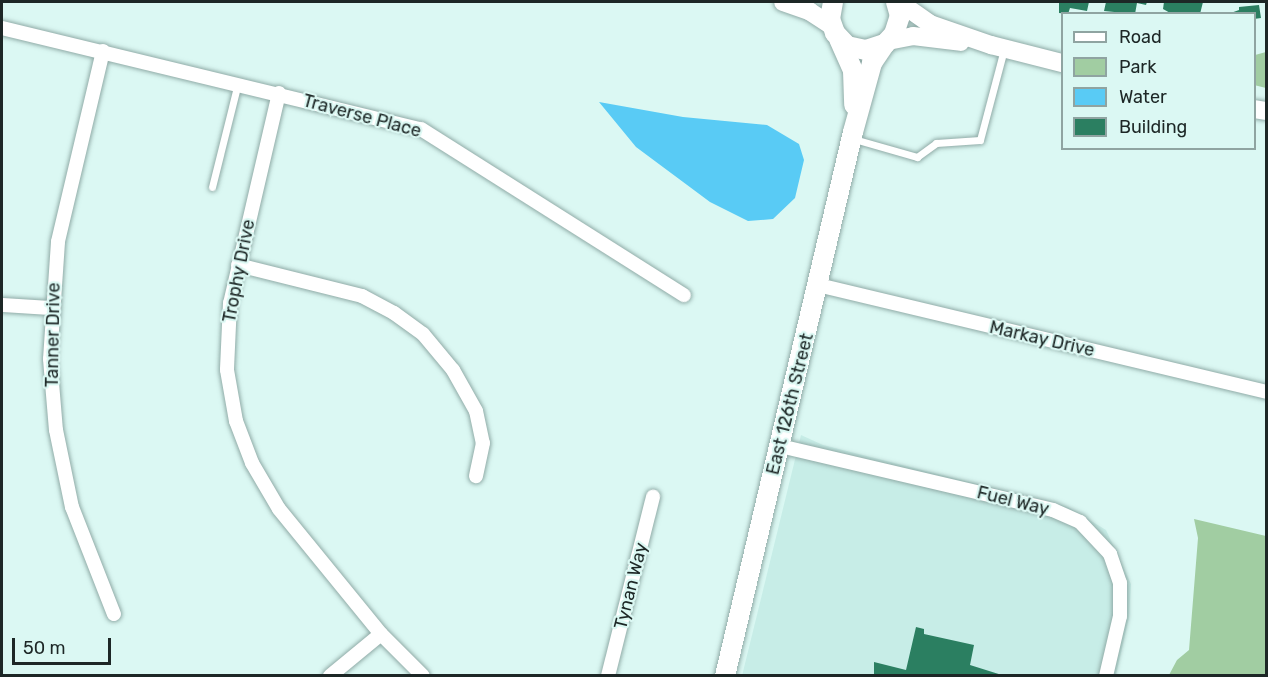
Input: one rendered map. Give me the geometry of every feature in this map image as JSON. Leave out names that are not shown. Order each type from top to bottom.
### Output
[{"type":"main road","points":[[833,2],[836,33],[859,50],[887,43]]},
{"type":"main road","name":"East 126th Street","points":[[725,675],[852,135],[872,63],[898,25],[897,2]]},
{"type":"main road","name":"East 126th Street","points":[[836,33],[853,70],[852,135]]},
{"type":"street","points":[[783,2],[808,11],[836,33]]},
{"type":"street","points":[[897,2],[921,20],[998,47],[1061,63]]},
{"type":"street","name":"Traverse Place","points":[[2,28],[238,83],[421,129],[684,295]]},
{"type":"street","points":[[887,43],[913,36],[998,47]]},
{"type":"street","name":"Tanner Drive","points":[[103,51],[64,212],[51,308],[52,387],[65,478],[80,531],[114,614]]},
{"type":"street","name":"Trophy Drive","points":[[279,93],[238,265],[226,353],[229,388],[241,437],[279,509],[381,634],[423,675]]},
{"type":"street","points":[[238,265],[362,296],[394,312],[423,334],[453,370],[476,411],[483,443],[476,476]]},
{"type":"street","name":"Markay Drive","points":[[818,285],[1266,392]]},
{"type":"street","points":[[2,305],[51,308]]},
{"type":"street","name":"Fuel Way","points":[[780,446],[1043,508],[1080,522],[1110,554],[1120,583],[1120,616],[1106,675]]},
{"type":"street","name":"Tynan Way","points":[[608,675],[653,497]]},
{"type":"street","points":[[330,675],[381,634]]},
{"type":"lane","points":[[852,135],[917,157],[936,143],[980,140],[998,47]]},
{"type":"lane","points":[[212,187],[238,83]]},
{"type":"shaded area","points":[[801,435],[823,445],[1068,507],[1106,530],[1131,584],[1129,617],[1116,675],[742,676]]},
{"type":"green space","points":[[1266,52],[1266,88],[1256,86],[1256,55]]},
{"type":"green space","points":[[1194,519],[1266,536],[1266,675],[1169,675],[1177,660],[1189,650],[1198,538]]},
{"type":"water","points":[[599,102],[683,117],[767,125],[799,144],[804,160],[795,198],[773,219],[748,221],[710,202],[636,147]]},
{"type":"building","points":[[1059,2],[1089,2],[1087,11],[1070,8],[1069,12],[1059,13]]},
{"type":"building","points":[[1106,2],[1147,2],[1146,5],[1137,3],[1135,12],[1104,11]]},
{"type":"building","points":[[1164,2],[1203,2],[1200,12],[1168,12],[1163,9]]},
{"type":"building","points":[[1259,5],[1261,18],[1256,19],[1256,12],[1234,12],[1239,10],[1239,7]]},
{"type":"building","points":[[916,627],[924,629],[924,634],[974,645],[970,665],[1005,676],[874,676],[874,662],[906,670]]}]
